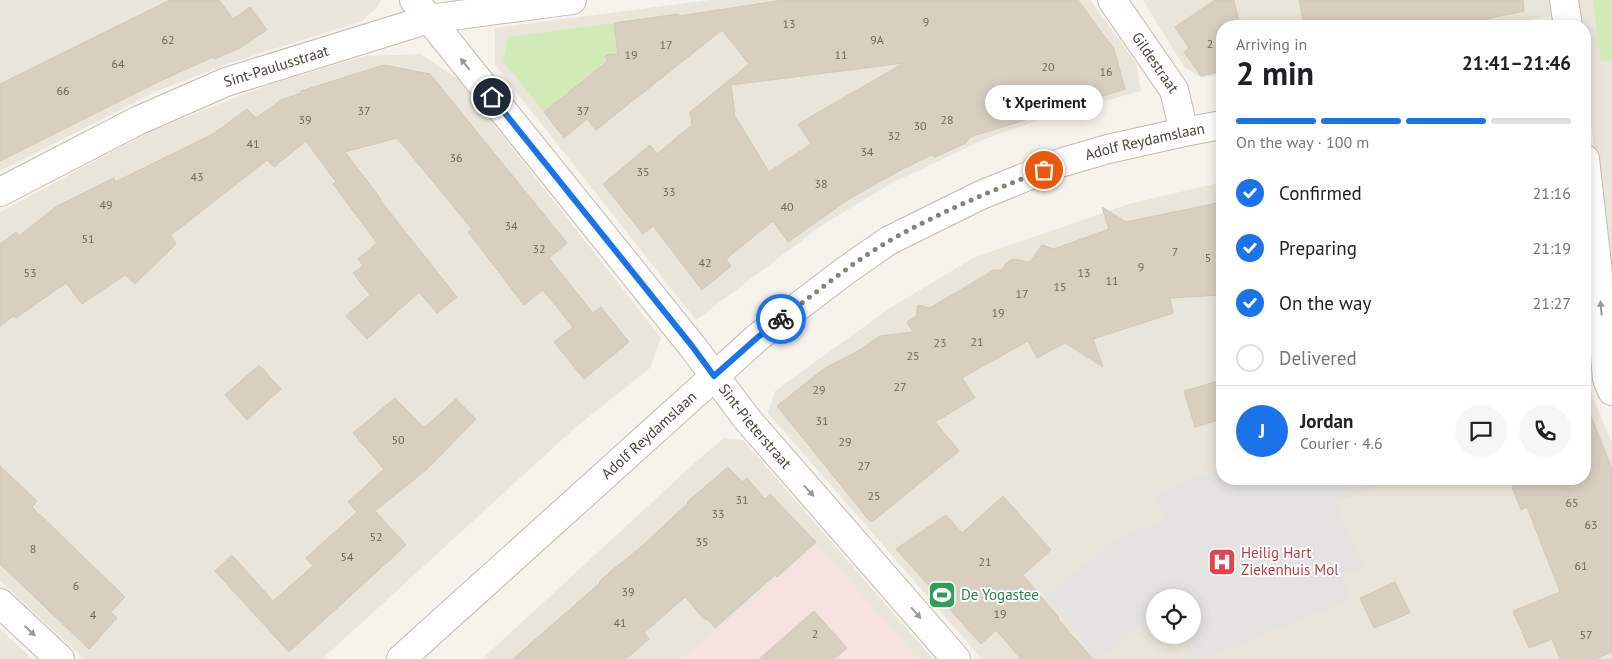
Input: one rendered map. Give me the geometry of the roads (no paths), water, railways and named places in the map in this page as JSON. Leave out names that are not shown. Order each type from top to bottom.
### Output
[{"type":"street","name":"Sint-Paulusstraat","points":[[0,192],[137,121],[226,82],[421,10],[572,0]]},
{"type":"street","name":"Gildestraat","points":[[1112,0],[1174,90],[1184,132]]},
{"type":"street","points":[[1564,0],[1567,20]]},
{"type":"street","name":"Sint-Pieterstraat","points":[[421,10],[692,346],[765,441],[956,659]]},
{"type":"street","name":"Adolf Reydamslaan","points":[[400,659],[768,328],[888,241],[981,195],[1060,163],[1184,132],[1216,126]]},
{"type":"street","points":[[1591,212],[1607,379],[1612,391]]},
{"type":"street","points":[[0,603],[60,659]]},
{"type":"place","name":"'t Xperiment","points":[[1044,170]]},
{"type":"place","name":"Heilig Hart Ziekenhuis Mol","points":[[1222,562]]},
{"type":"place","name":"De Yogastee","points":[[942,595]]}]
